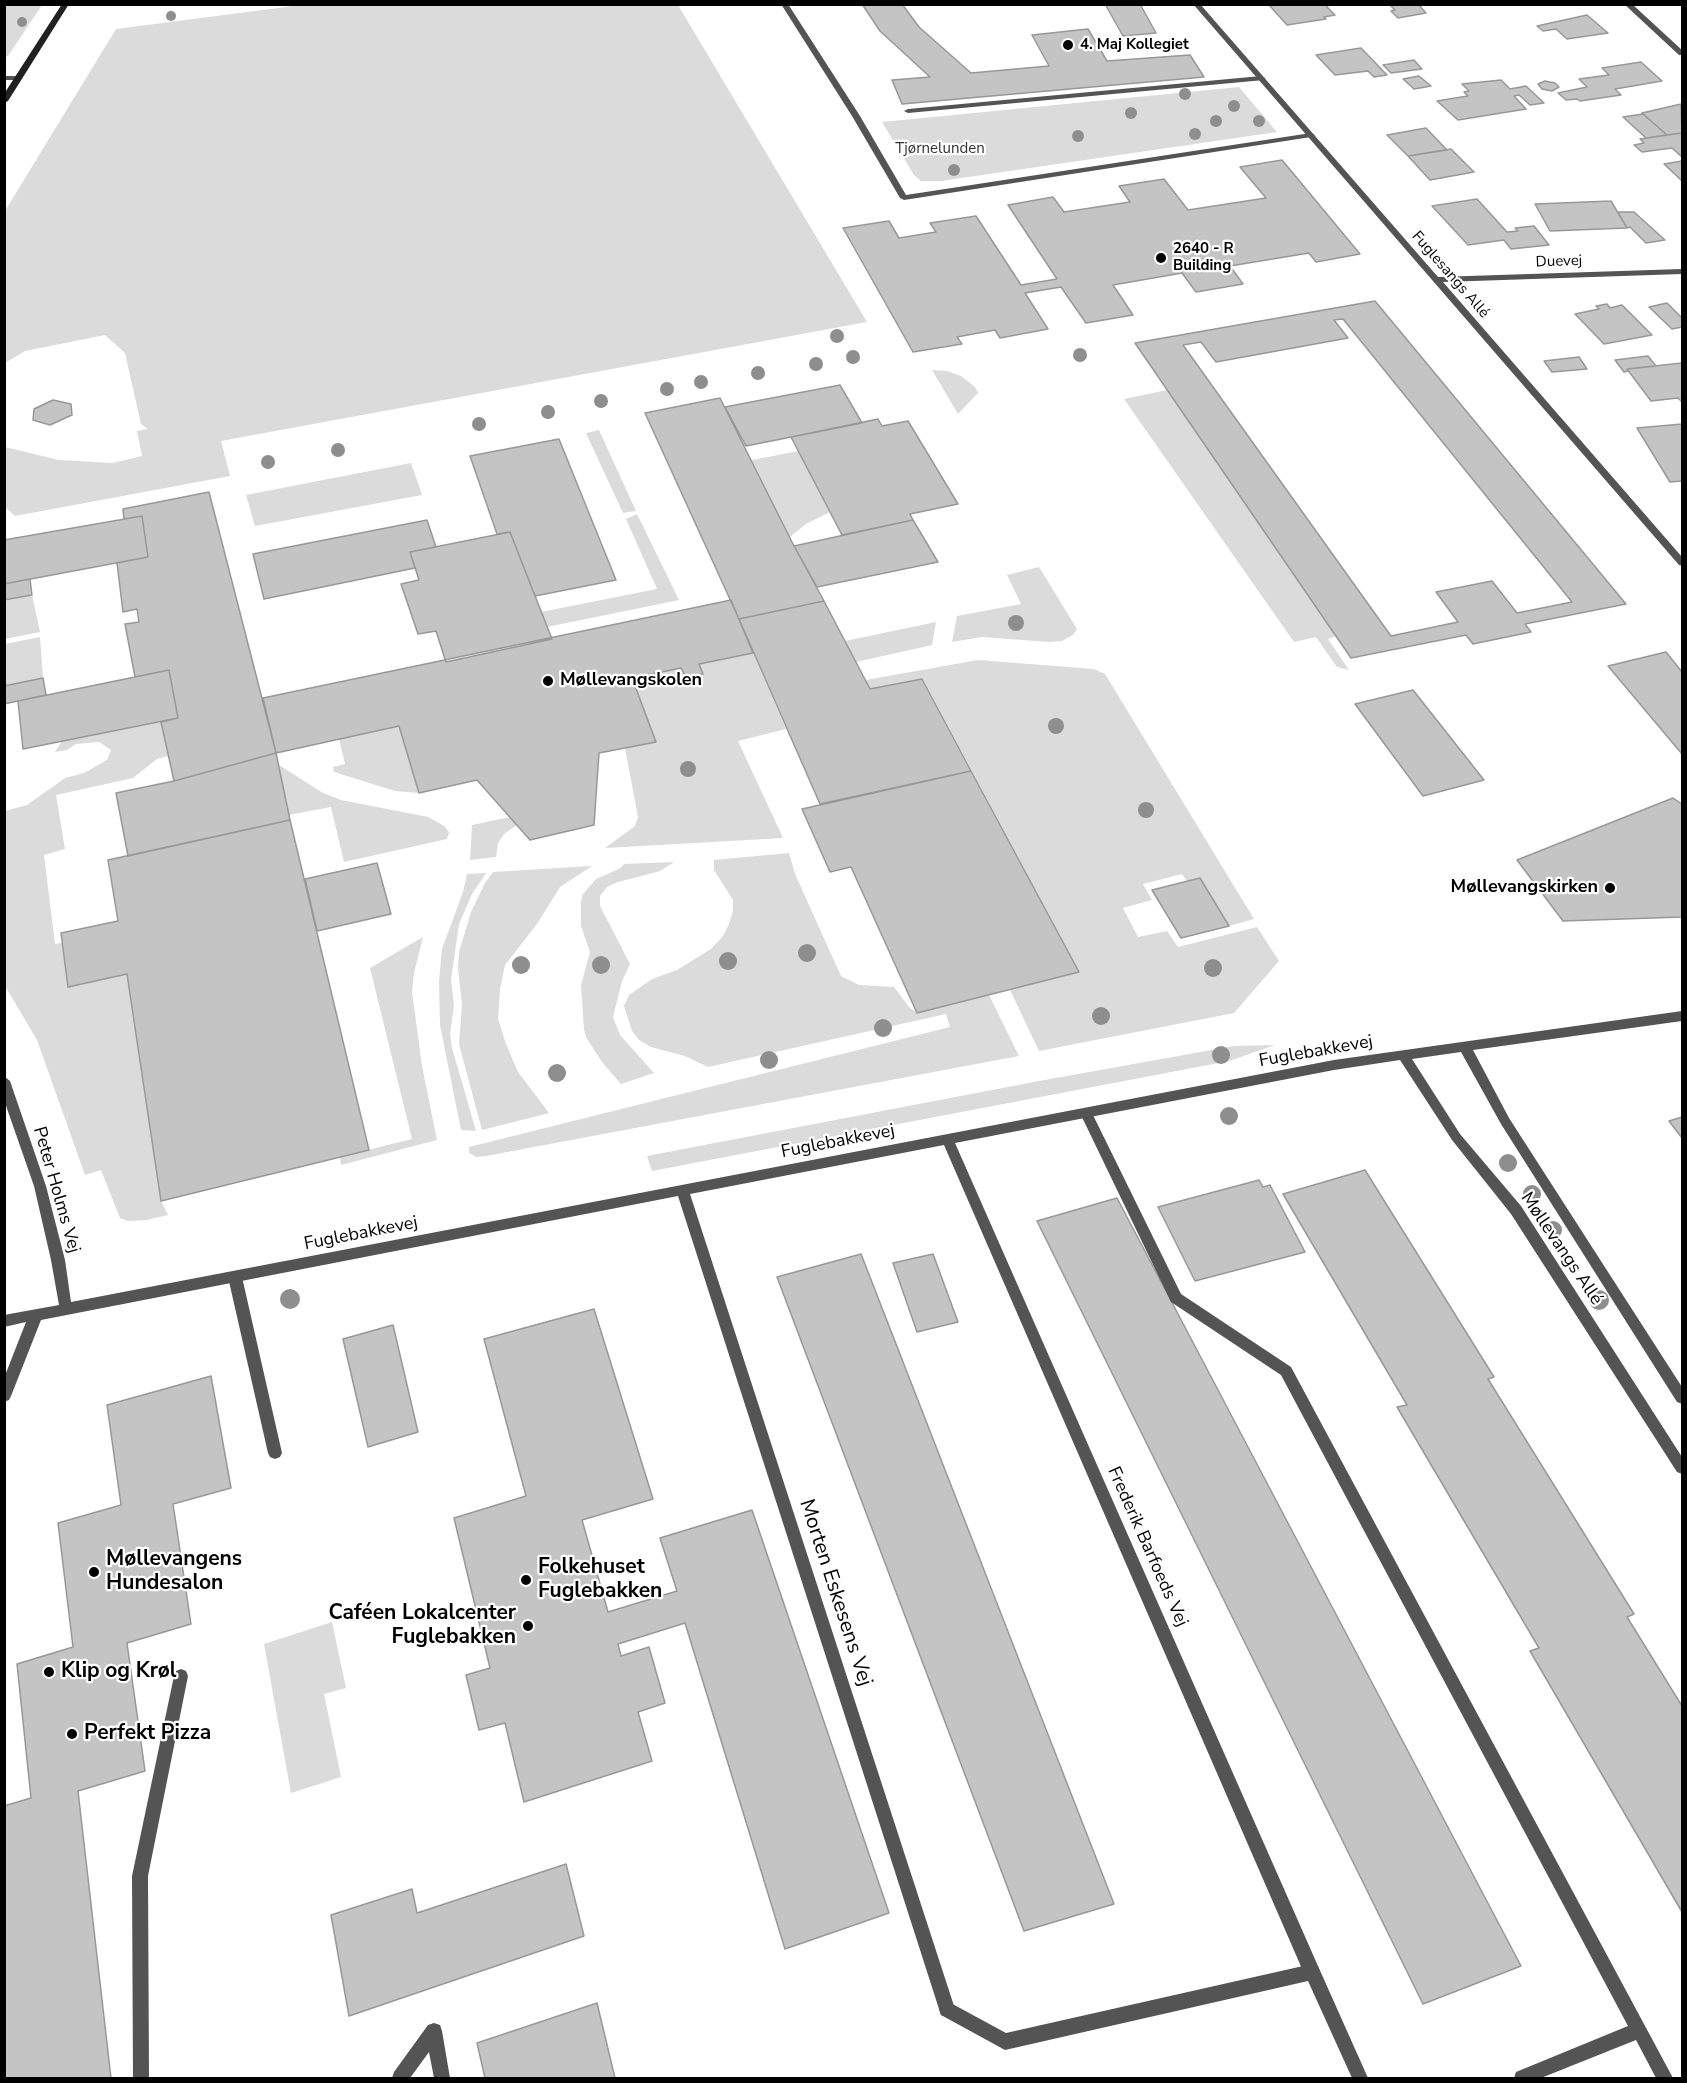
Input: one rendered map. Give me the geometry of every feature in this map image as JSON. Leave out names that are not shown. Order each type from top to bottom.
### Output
[{"type":"main road","points":[[4,101],[66,4]]},
{"type":"street","points":[[784,4],[856,116],[904,198],[1311,135]]},
{"type":"street","name":"Fuglesangs Allé","points":[[1196,4],[1683,563]]},
{"type":"street","points":[[1627,4],[1683,53]]},
{"type":"street","points":[[4,78],[19,78]]},
{"type":"street","points":[[908,111],[1261,78]]},
{"type":"street","name":"Duevej","points":[[1436,280],[1683,271]]},
{"type":"street","name":"Fuglebakkevej","points":[[4,1321],[1334,1065],[1683,1016]]},
{"type":"street","name":"Møllevangs Allé","points":[[1465,1047],[1505,1121],[1683,1398]]},
{"type":"street","name":"Møllevangs Allé","points":[[1403,1055],[1456,1137],[1516,1210],[1683,1468]]},
{"type":"street","name":"Peter Holms Vej","points":[[4,1081],[40,1186],[58,1260],[66,1310]]},
{"type":"street","points":[[1086,1113],[1176,1298],[1286,1371],[1665,2079]]},
{"type":"street","name":"Frederik Barfoeds Vej","points":[[947,1138],[1360,2079]]},
{"type":"street","name":"Morten Eskesens Vej","points":[[683,1191],[947,2009],[1005,2042],[1312,1972]]},
{"type":"street","points":[[236,1277],[275,1453]]},
{"type":"street","points":[[4,1396],[36,1315]]},
{"type":"street","points":[[141,2079],[140,1876],[181,1676]]},
{"type":"street","points":[[1522,2079],[1639,2030]]},
{"type":"street","points":[[400,2079],[434,2031],[442,2079]]},
{"type":"green space","points":[[309,4],[678,5],[867,322],[221,441],[230,476],[15,516],[5,507],[5,447],[59,460],[112,463],[142,456],[137,431],[148,429],[141,424],[125,353],[105,335],[25,351],[5,363],[5,211],[116,29]]},
{"type":"green space","points":[[4,5],[42,5],[8,56],[5,57]]},
{"type":"green space","name":"Tjørnelunden","points":[[1239,87],[1277,132],[941,181],[921,181],[914,175],[882,122]]},
{"type":"green space","points":[[932,370],[947,371],[961,376],[975,387],[978,393],[958,414]]},
{"type":"green space","points":[[1167,390],[1336,636],[1328,639],[1349,670],[1337,667],[1316,637],[1294,642],[1124,399]]},
{"type":"green space","points":[[599,430],[636,511],[623,513],[586,433]]},
{"type":"green space","points":[[799,451],[830,512],[806,524],[790,537],[752,460]]},
{"type":"green space","points":[[411,463],[422,495],[255,526],[246,495]]},
{"type":"green space","points":[[637,514],[679,600],[547,627],[541,612],[657,589],[626,519]]},
{"type":"green space","points":[[1039,567],[1077,629],[1073,635],[1062,641],[1049,642],[982,637],[952,642],[957,616],[1021,604],[1007,575]]},
{"type":"green space","points":[[32,595],[40,632],[5,639],[5,600]]},
{"type":"green space","points":[[936,622],[932,645],[856,662],[845,641]]},
{"type":"green space","points":[[40,637],[43,678],[5,686],[5,644]]},
{"type":"green space","points":[[753,653],[786,729],[738,741],[783,838],[605,848],[635,826],[638,817],[625,748],[632,678],[681,668],[686,677],[702,674],[699,664]]},
{"type":"green space","points":[[978,660],[1094,669],[1105,674],[1254,919],[1229,926],[1200,879],[1187,881],[1182,874],[1143,884],[1152,900],[1123,908],[1138,937],[1167,931],[1178,947],[1257,927],[1279,961],[1234,1013],[1039,1051],[1010,990],[1079,972],[923,679],[870,689],[866,680]]},
{"type":"green space","points":[[161,722],[168,756],[157,759],[133,778],[56,795],[65,849],[44,855],[55,944],[62,943],[68,987],[127,974],[161,1201],[168,1215],[147,1220],[128,1221],[120,1218],[101,1170],[85,1175],[37,1040],[5,986],[5,811],[27,805],[65,778],[84,773],[107,760],[111,750],[99,742],[76,744],[67,750],[55,752],[62,741]]},
{"type":"green space","points":[[399,726],[419,793],[395,791],[334,772],[333,767],[345,764],[339,739]]},
{"type":"green space","points":[[279,765],[323,793],[341,800],[428,817],[444,826],[449,832],[447,839],[344,862],[331,807],[289,815]]},
{"type":"green space","points":[[510,817],[517,825],[504,834],[498,843],[496,857],[470,860],[472,825]]},
{"type":"green space","points":[[789,853],[795,874],[841,976],[859,985],[894,987],[909,1007],[917,1013],[989,995],[1019,1056],[486,1156],[476,1157],[469,1153],[469,1147],[950,1027],[946,1014],[708,1067],[685,1056],[651,1047],[639,1040],[632,1031],[624,1006],[629,995],[652,979],[677,970],[711,949],[723,936],[729,924],[733,911],[733,900],[714,870],[714,860]]},
{"type":"green space","points":[[674,862],[660,871],[607,887],[600,896],[600,906],[630,964],[622,981],[613,1017],[620,1035],[654,1073],[621,1084],[602,1062],[584,1030],[581,985],[590,952],[581,926],[581,902],[583,894],[596,879],[619,869],[624,864]]},
{"type":"green space","points":[[592,866],[560,887],[537,924],[505,965],[500,989],[498,1019],[506,1044],[518,1072],[549,1113],[482,1130],[459,1044],[462,1004],[458,969],[459,952],[471,912],[493,872]]},
{"type":"green space","points":[[486,873],[472,894],[459,924],[451,980],[454,1005],[450,1034],[452,1048],[476,1131],[461,1130],[440,1025],[439,981],[442,949],[463,892],[467,874]]},
{"type":"green space","points":[[423,937],[412,992],[422,1066],[437,1140],[341,1165],[340,1157],[412,1139],[370,968]]},
{"type":"green space","points":[[1275,1045],[1229,1061],[652,1171],[647,1156],[1234,1046]]},
{"type":"green space","points":[[332,1622],[346,1688],[324,1694],[341,1777],[291,1793],[264,1644]]},
{"type":"building","name":"4. Maj Kollegiet","points":[[862,4],[902,4],[919,27],[971,73],[1049,66],[1032,35],[1088,29],[1107,61],[1190,55],[1204,77],[902,104],[892,80],[930,77],[880,31]]},
{"type":"building","name":"4. Maj Kollegiet","points":[[1105,4],[1140,4],[1156,33],[1123,36]]},
{"type":"building","points":[[1339,4],[1326,6],[1335,15],[1324,17],[1326,19],[1287,25],[1269,5]]},
{"type":"building","points":[[1389,4],[1418,4],[1426,13],[1398,18],[1391,11],[1395,10]]},
{"type":"building","points":[[1587,15],[1608,33],[1567,39],[1556,29],[1543,31],[1537,26]]},
{"type":"building","points":[[1361,48],[1387,75],[1374,77],[1368,71],[1335,75],[1316,55]]},
{"type":"building","points":[[1414,60],[1422,69],[1391,73],[1383,65]]},
{"type":"building","points":[[1641,62],[1662,81],[1615,89],[1621,95],[1580,101],[1566,100],[1558,93],[1587,87],[1579,79],[1609,75],[1602,68]]},
{"type":"building","points":[[1419,76],[1431,86],[1414,89],[1403,79]]},
{"type":"building","points":[[1501,80],[1510,89],[1526,86],[1544,103],[1530,105],[1519,95],[1514,96],[1526,109],[1458,120],[1437,101],[1468,96],[1464,92],[1469,91],[1462,84]]},
{"type":"building","points":[[1545,81],[1555,83],[1559,87],[1552,91],[1542,89],[1538,84]]},
{"type":"building","points":[[1681,104],[1682,133],[1667,135],[1642,113]]},
{"type":"building","points":[[1643,114],[1667,135],[1646,138],[1623,117]]},
{"type":"building","points":[[1426,128],[1447,150],[1408,156],[1387,135]]},
{"type":"building","points":[[1682,133],[1682,157],[1672,148],[1642,152],[1634,145],[1644,143],[1640,139]]},
{"type":"building","points":[[1451,149],[1474,172],[1430,180],[1408,156]]},
{"type":"building","name":"2640 - R Building","points":[[1282,160],[1360,254],[1316,262],[1309,253],[1230,266],[1243,284],[1196,292],[1182,273],[1113,285],[1133,315],[1086,323],[1061,287],[1025,293],[1048,329],[1000,338],[995,330],[957,337],[962,344],[913,352],[843,228],[889,221],[899,238],[936,232],[930,223],[976,216],[1021,285],[1057,279],[1008,205],[1053,197],[1064,212],[1130,202],[1119,186],[1164,179],[1188,210],[1266,198],[1240,167]]},
{"type":"building","points":[[1682,161],[1682,181],[1664,164]]},
{"type":"building","points":[[1477,199],[1507,232],[1518,231],[1515,228],[1534,226],[1549,245],[1511,249],[1504,240],[1468,245],[1432,206]]},
{"type":"building","points":[[1611,201],[1627,228],[1550,231],[1535,204]]},
{"type":"building","points":[[1618,212],[1634,212],[1665,240],[1646,243],[1630,227],[1627,228]]},
{"type":"building","points":[[1375,301],[1626,604],[1525,624],[1531,632],[1473,644],[1466,635],[1351,658],[1135,343]],"holes":[[[1343,319],[1572,602],[1517,613],[1492,581],[1436,592],[1458,622],[1391,636],[1183,345],[1201,342],[1216,362],[1348,338],[1334,320]]]},
{"type":"building","points":[[1667,303],[1682,318],[1682,327],[1672,329],[1649,307]]},
{"type":"building","points":[[1607,304],[1610,308],[1622,305],[1652,335],[1604,344],[1575,314],[1599,309],[1596,306]]},
{"type":"building","points":[[1648,356],[1656,366],[1627,369],[1628,371],[1624,372],[1615,360]]},
{"type":"building","points":[[1579,357],[1587,369],[1552,372],[1544,361]]},
{"type":"building","points":[[1682,363],[1682,402],[1678,398],[1651,401],[1627,369]]},
{"type":"building","points":[[840,385],[862,423],[746,446],[725,407]]},
{"type":"building","points":[[720,398],[824,601],[739,619],[645,413]]},
{"type":"building","points":[[53,400],[71,404],[72,415],[50,425],[33,420],[34,409]]},
{"type":"building","points":[[878,419],[882,426],[908,421],[958,504],[910,514],[913,520],[842,535],[791,437]]},
{"type":"building","points":[[1682,424],[1682,481],[1670,482],[1637,428]]},
{"type":"building","points":[[559,439],[616,580],[535,596],[510,532],[497,534],[470,456]]},
{"type":"building","points":[[209,492],[276,753],[174,781],[161,722],[178,718],[169,670],[135,677],[125,624],[139,622],[137,609],[123,612],[117,563],[148,557],[142,516],[124,519],[123,509]]},
{"type":"building","points":[[142,516],[148,557],[4,584],[4,540]]},
{"type":"building","points":[[427,520],[436,547],[410,552],[415,568],[264,599],[253,554]]},
{"type":"building","points":[[913,520],[938,562],[817,587],[794,546]]},
{"type":"building","points":[[510,532],[552,639],[446,662],[436,631],[418,634],[401,584],[419,580],[410,552]]},
{"type":"building","points":[[30,579],[32,595],[4,600],[4,584]]},
{"type":"building","points":[[731,600],[753,653],[699,664],[703,674],[686,677],[681,668],[632,678],[656,742],[599,753],[594,825],[530,840],[477,780],[419,793],[399,726],[276,753],[263,698]]},
{"type":"building","points":[[824,601],[870,689],[922,679],[971,771],[820,804],[739,619]]},
{"type":"building","points":[[1666,652],[1682,672],[1682,754],[1608,666]]},
{"type":"building","points":[[169,670],[178,718],[23,749],[18,701]]},
{"type":"building","points":[[43,678],[46,695],[4,704],[4,686]]},
{"type":"building","points":[[1413,690],[1484,780],[1423,796],[1355,704]]},
{"type":"building","points":[[276,753],[290,820],[128,856],[116,793],[174,781]]},
{"type":"building","points":[[971,771],[1079,972],[917,1013],[851,867],[830,872],[802,809]]},
{"type":"building","name":"Møllevangskirken","points":[[1673,798],[1682,804],[1682,917],[1563,921],[1517,860]]},
{"type":"building","points":[[290,820],[369,1150],[161,1201],[127,974],[68,987],[61,933],[118,921],[108,860]]},
{"type":"building","points":[[377,863],[391,914],[317,931],[305,879]]},
{"type":"building","points":[[1200,878],[1229,926],[1181,938],[1152,890]]},
{"type":"building","points":[[1682,1117],[1682,1138],[1669,1121]]},
{"type":"building","points":[[1365,1170],[1494,1377],[1488,1379],[1634,1614],[1627,1617],[1682,1706],[1682,1912],[1530,1651],[1539,1648],[1397,1407],[1407,1405],[1283,1194]]},
{"type":"building","points":[[1259,1180],[1263,1187],[1270,1185],[1305,1252],[1195,1281],[1158,1207]]},
{"type":"building","points":[[1117,1198],[1521,1966],[1423,2004],[1037,1221]]},
{"type":"building","points":[[861,1254],[1114,1904],[1024,1931],[777,1277]]},
{"type":"building","points":[[933,1254],[958,1322],[917,1332],[893,1263]]},
{"type":"building","points":[[594,1309],[653,1499],[582,1520],[608,1612],[677,1591],[660,1538],[752,1510],[889,1913],[785,1949],[685,1623],[618,1644],[621,1656],[649,1647],[665,1703],[638,1712],[652,1761],[524,1802],[505,1723],[479,1730],[466,1675],[490,1668],[454,1518],[526,1496],[484,1339]]},
{"type":"building","points":[[393,1325],[418,1432],[368,1447],[343,1339]]},
{"type":"building","points":[[211,1376],[231,1488],[173,1504],[191,1624],[127,1643],[145,1771],[78,1791],[111,2078],[4,2078],[4,1806],[31,1798],[17,1664],[73,1647],[58,1523],[121,1505],[107,1405]]},
{"type":"building","points":[[566,1864],[584,1936],[349,2016],[331,1915],[412,1889],[417,1913]]},
{"type":"building","points":[[597,2003],[615,2078],[485,2078],[477,2043]]},
{"type":"place","name":"4. Maj Kollegiet","points":[[1068,45]]},
{"type":"place","name":"2640 - R Building","points":[[1161,258]]},
{"type":"place","name":"Møllevangskolen","points":[[548,681]]},
{"type":"place","name":"Møllevangskirken","points":[[1610,888]]},
{"type":"place","name":"Møllevangens Hundesalon","points":[[94,1572]]},
{"type":"place","name":"Folkehuset Fuglebakken","points":[[526,1580]]},
{"type":"place","name":"Caféen Lokalcenter Fuglebakken","points":[[528,1626]]},
{"type":"place","name":"Klip og Krøl","points":[[49,1672]]},
{"type":"place","name":"Perfekt Pizza","points":[[72,1734]]}]
